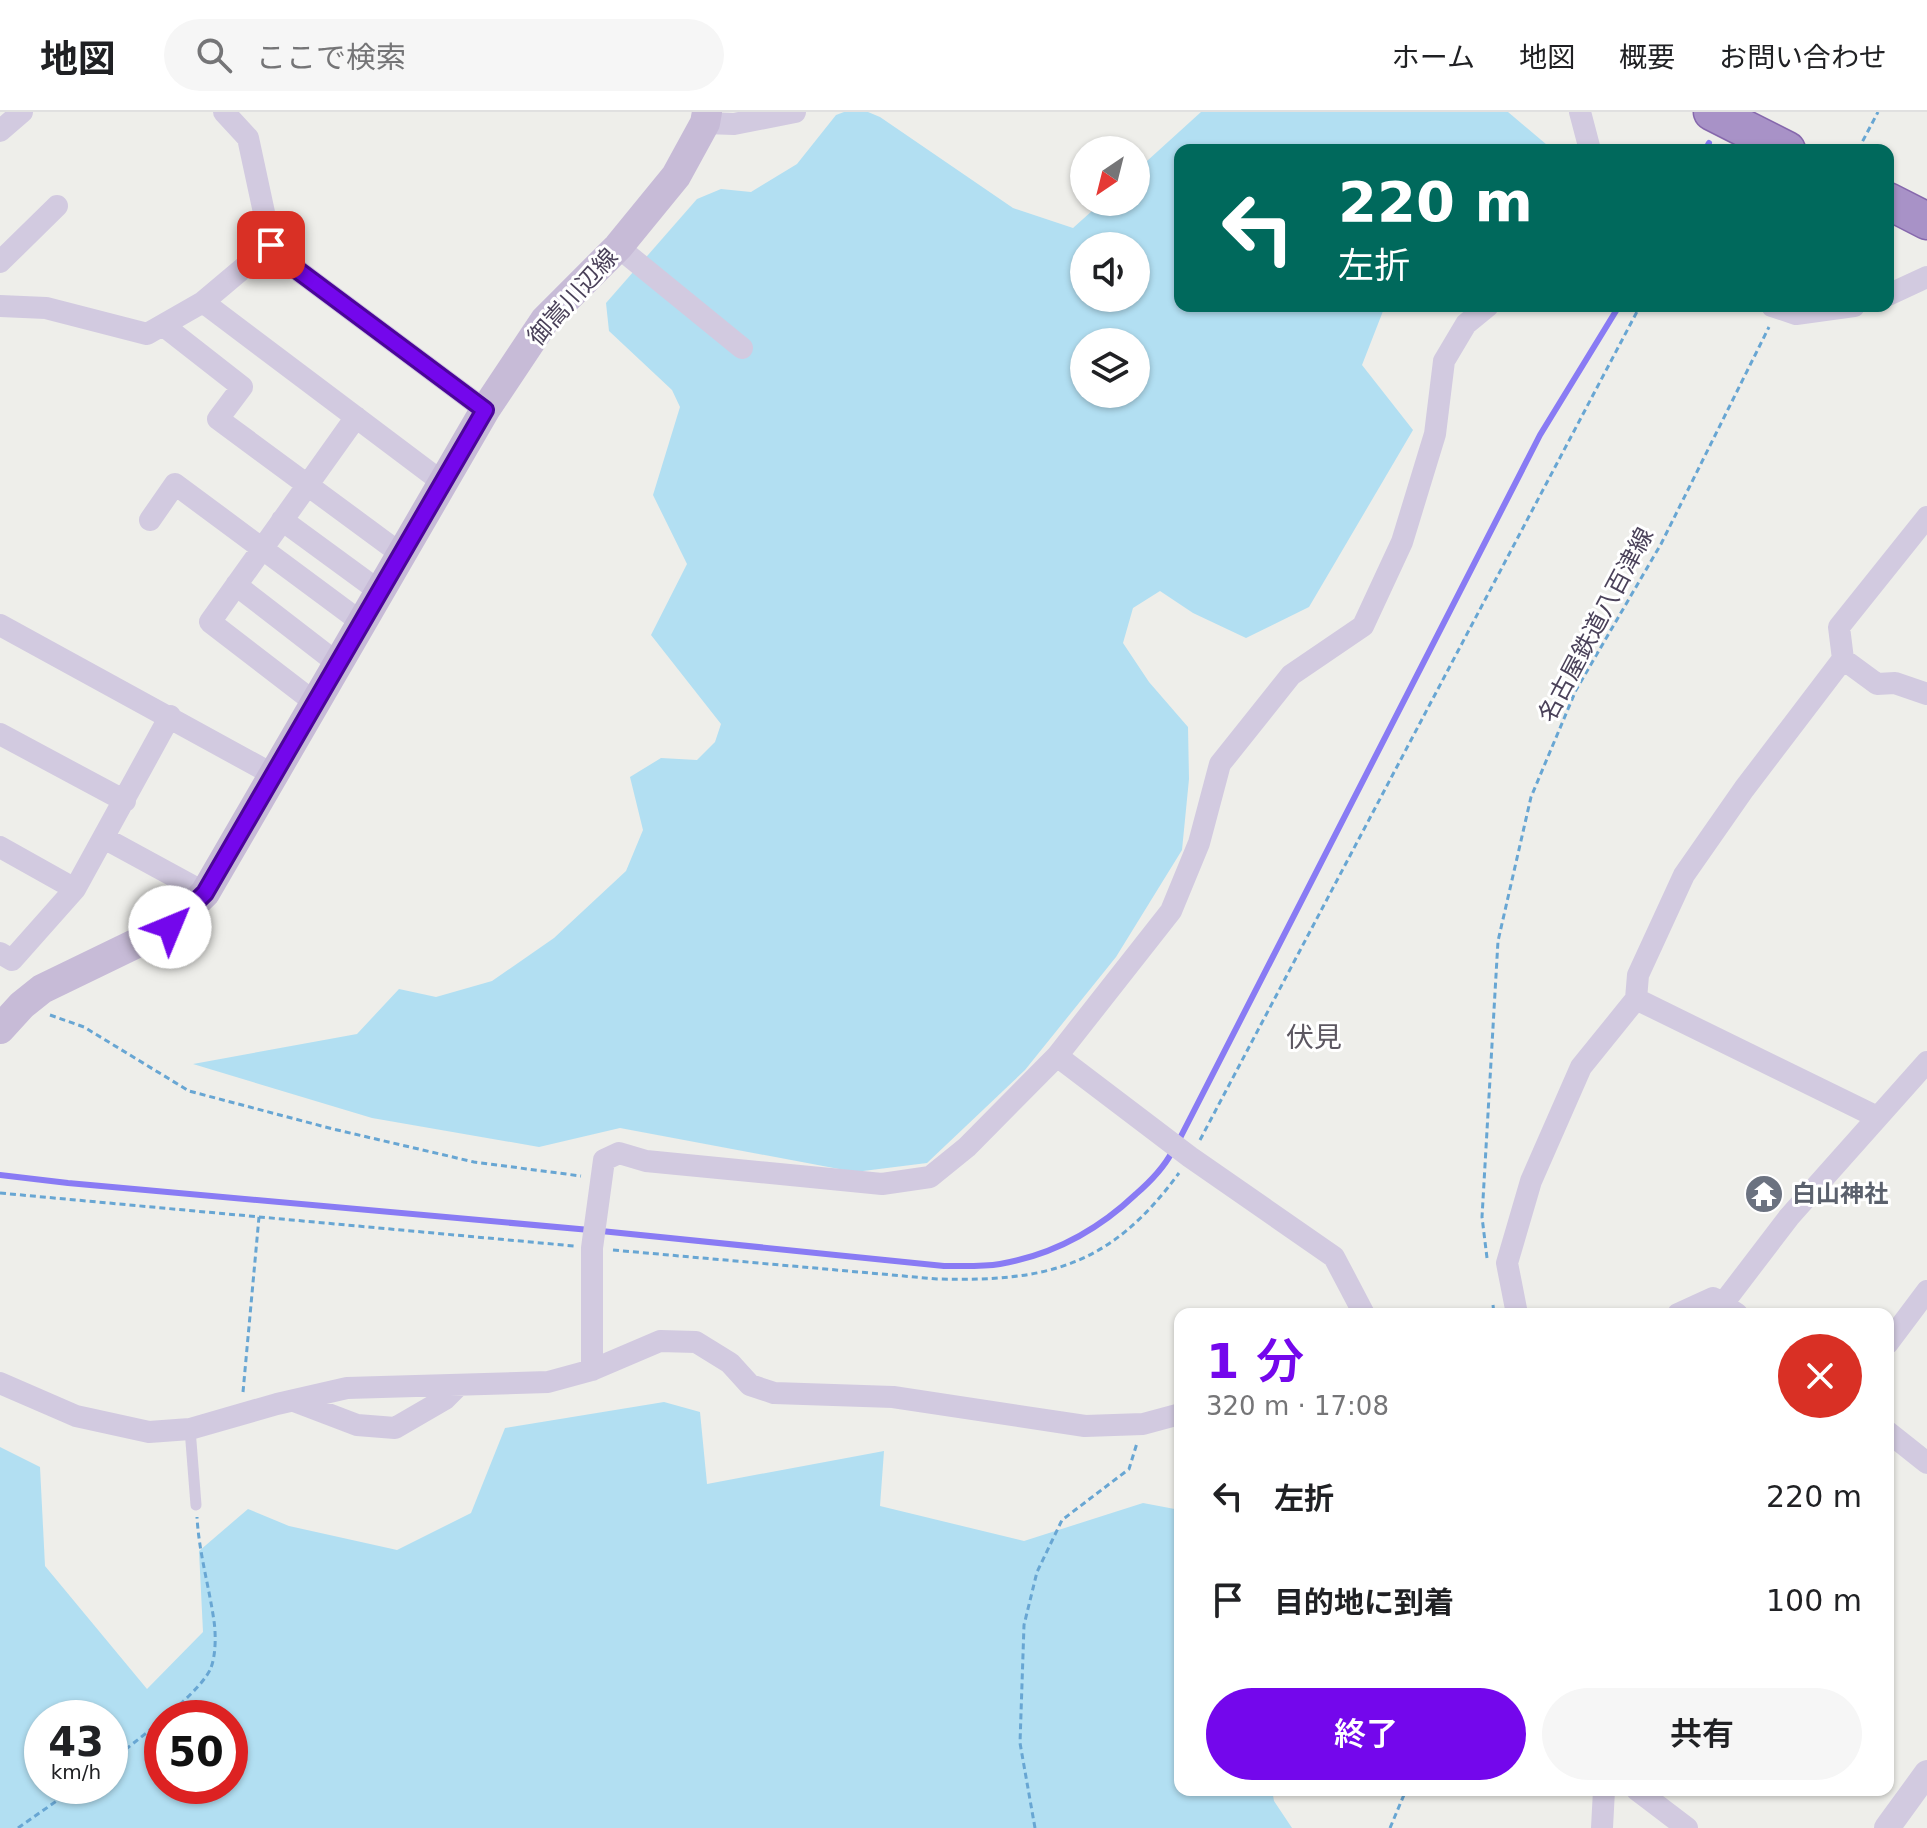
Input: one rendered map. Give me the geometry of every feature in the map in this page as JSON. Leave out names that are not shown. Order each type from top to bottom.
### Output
[{"type":"highway","points":[[1712,112],[1775,144]]},
{"type":"highway","points":[[1894,204],[1927,221]]},
{"type":"main road","name":"御嵩川辺線","points":[[0,1029],[42,989],[170,927],[205,893],[485,410],[545,320],[618,247],[676,176],[706,118]]},
{"type":"street","points":[[0,131],[22,112]]},
{"type":"street","points":[[224,112],[248,138],[271,245],[278,263]]},
{"type":"street","points":[[706,118],[734,124],[795,112]]},
{"type":"street","points":[[1580,112],[1588,144]]},
{"type":"street","points":[[0,262],[57,206]]},
{"type":"street","points":[[618,247],[742,348]]},
{"type":"street","points":[[0,306],[46,308],[147,334],[203,302],[254,259],[292,266],[485,410]]},
{"type":"street","points":[[1894,292],[1927,277]]},
{"type":"street","points":[[203,302],[442,482]]},
{"type":"street","points":[[592,1370],[592,1248],[604,1160],[619,1153],[646,1161],[882,1184],[930,1177],[967,1147],[1057,1056],[1171,911],[1199,843],[1220,764],[1291,675],[1363,626],[1402,542],[1435,434],[1444,361],[1466,324],[1481,312]]},
{"type":"street","points":[[1789,312],[1810,312]]},
{"type":"street","points":[[164,326],[242,387],[218,419],[401,554]]},
{"type":"street","points":[[314,702],[210,622],[356,417]]},
{"type":"street","points":[[150,520],[175,484],[361,622]]},
{"type":"street","points":[[1516,1308],[1507,1263],[1531,1181],[1581,1067],[1636,999],[1638,975],[1684,875],[1744,789],[1843,659],[1839,627],[1927,517]]},
{"type":"street","points":[[282,520],[379,591]]},
{"type":"street","points":[[236,585],[337,663]]},
{"type":"street","points":[[0,625],[272,774]]},
{"type":"street","points":[[1843,659],[1877,684],[1895,683],[1927,694]]},
{"type":"street","points":[[0,953],[12,960],[75,889],[170,716]]},
{"type":"street","points":[[0,734],[125,801]]},
{"type":"street","points":[[104,838],[205,893]]},
{"type":"street","points":[[0,847],[75,889]]},
{"type":"street","points":[[1636,999],[1877,1117]]},
{"type":"street","points":[[1057,1056],[1190,1157],[1334,1257],[1361,1308]]},
{"type":"street","points":[[1727,1308],[1789,1217],[1927,1062]]},
{"type":"street","points":[[1894,1335],[1927,1291]]},
{"type":"street","points":[[1691,1308],[1713,1298],[1722,1308]]},
{"type":"street","points":[[0,1383],[76,1416],[149,1432],[190,1429],[347,1388],[548,1382],[592,1370],[660,1341],[696,1342],[730,1363],[750,1385],[774,1393],[893,1397],[1085,1426],[1143,1424],[1174,1416]]},
{"type":"street","points":[[294,1401],[357,1425],[395,1428],[445,1399],[459,1385]]},
{"type":"street","points":[[1894,1437],[1927,1463]]},
{"type":"street","points":[[1887,1828],[1927,1773]]},
{"type":"street","points":[[1602,1828],[1604,1796]]},
{"type":"street","points":[[1645,1796],[1687,1828]]},
{"type":"lane","points":[[190,1429],[196,1505]]},
{"type":"path","points":[[1861,144],[1878,112]]},
{"type":"path","points":[[0,1193],[937,1279],[986,1280],[1042,1273],[1089,1258],[1155,1206],[1190,1157],[1637,312]]},
{"type":"path","name":"名古屋鉄道八百津線","points":[[1487,1259],[1482,1217],[1498,941],[1531,797],[1576,690],[1661,544],[1773,312]]},
{"type":"path","points":[[22,1005],[84,1027],[189,1091],[474,1162],[600,1178]]},
{"type":"path","points":[[241,1415],[259,1217]]},
{"type":"path","points":[[1492,1300],[1493,1308]]},
{"type":"path","points":[[1035,1828],[1020,1743],[1024,1625],[1037,1572],[1062,1520],[1129,1469],[1143,1424]]},
{"type":"path","points":[[128,1747],[200,1685],[214,1657],[215,1624],[199,1551],[196,1505]]},
{"type":"path","points":[[1390,1828],[1403,1796]]},
{"type":"path","points":[[18,1828],[52,1804]]},
{"type":"shaded area","points":[[844,112],[868,112],[880,117],[1013,208],[1073,228],[1086,216],[1150,216],[1150,158],[1201,112],[1508,112],[1546,144],[1174,144],[1174,312],[1383,312],[1362,365],[1413,430],[1309,607],[1246,638],[1193,613],[1160,591],[1133,608],[1123,643],[1149,682],[1188,727],[1189,779],[1182,850],[1116,957],[1025,1070],[927,1163],[855,1172],[620,1128],[539,1147],[372,1118],[193,1064],[357,1034],[399,989],[436,997],[492,981],[554,938],[626,871],[643,830],[630,777],[661,758],[697,760],[715,742],[721,724],[651,635],[687,564],[653,495],[680,407],[672,390],[609,331],[606,303],[697,199],[721,189],[751,192],[797,164],[836,115]]},
{"type":"shaded area","points":[[664,1402],[700,1412],[707,1484],[884,1451],[880,1506],[1024,1541],[1143,1503],[1174,1509],[1174,1796],[1273,1796],[1292,1828],[0,1828],[0,1447],[40,1467],[45,1566],[147,1689],[203,1632],[199,1551],[248,1509],[289,1526],[397,1550],[471,1513],[505,1428]]},
{"type":"waterway","points":[[1178,1142],[1540,435],[1615,312]]},
{"type":"waterway","points":[[601,1231],[944,1266],[993,1265],[1038,1254],[1090,1230],[1147,1184],[1172,1152]]},
{"type":"waterway","points":[[0,1175],[590,1230]]},
{"type":"place","name":"白山神社","points":[[1764,1194]]},
{"type":"district","name":"伏見","points":[[1314,1037]]},
{"type":"route","points":[[170,927],[205,893],[485,410],[292,266],[278,263],[271,245]]}]
